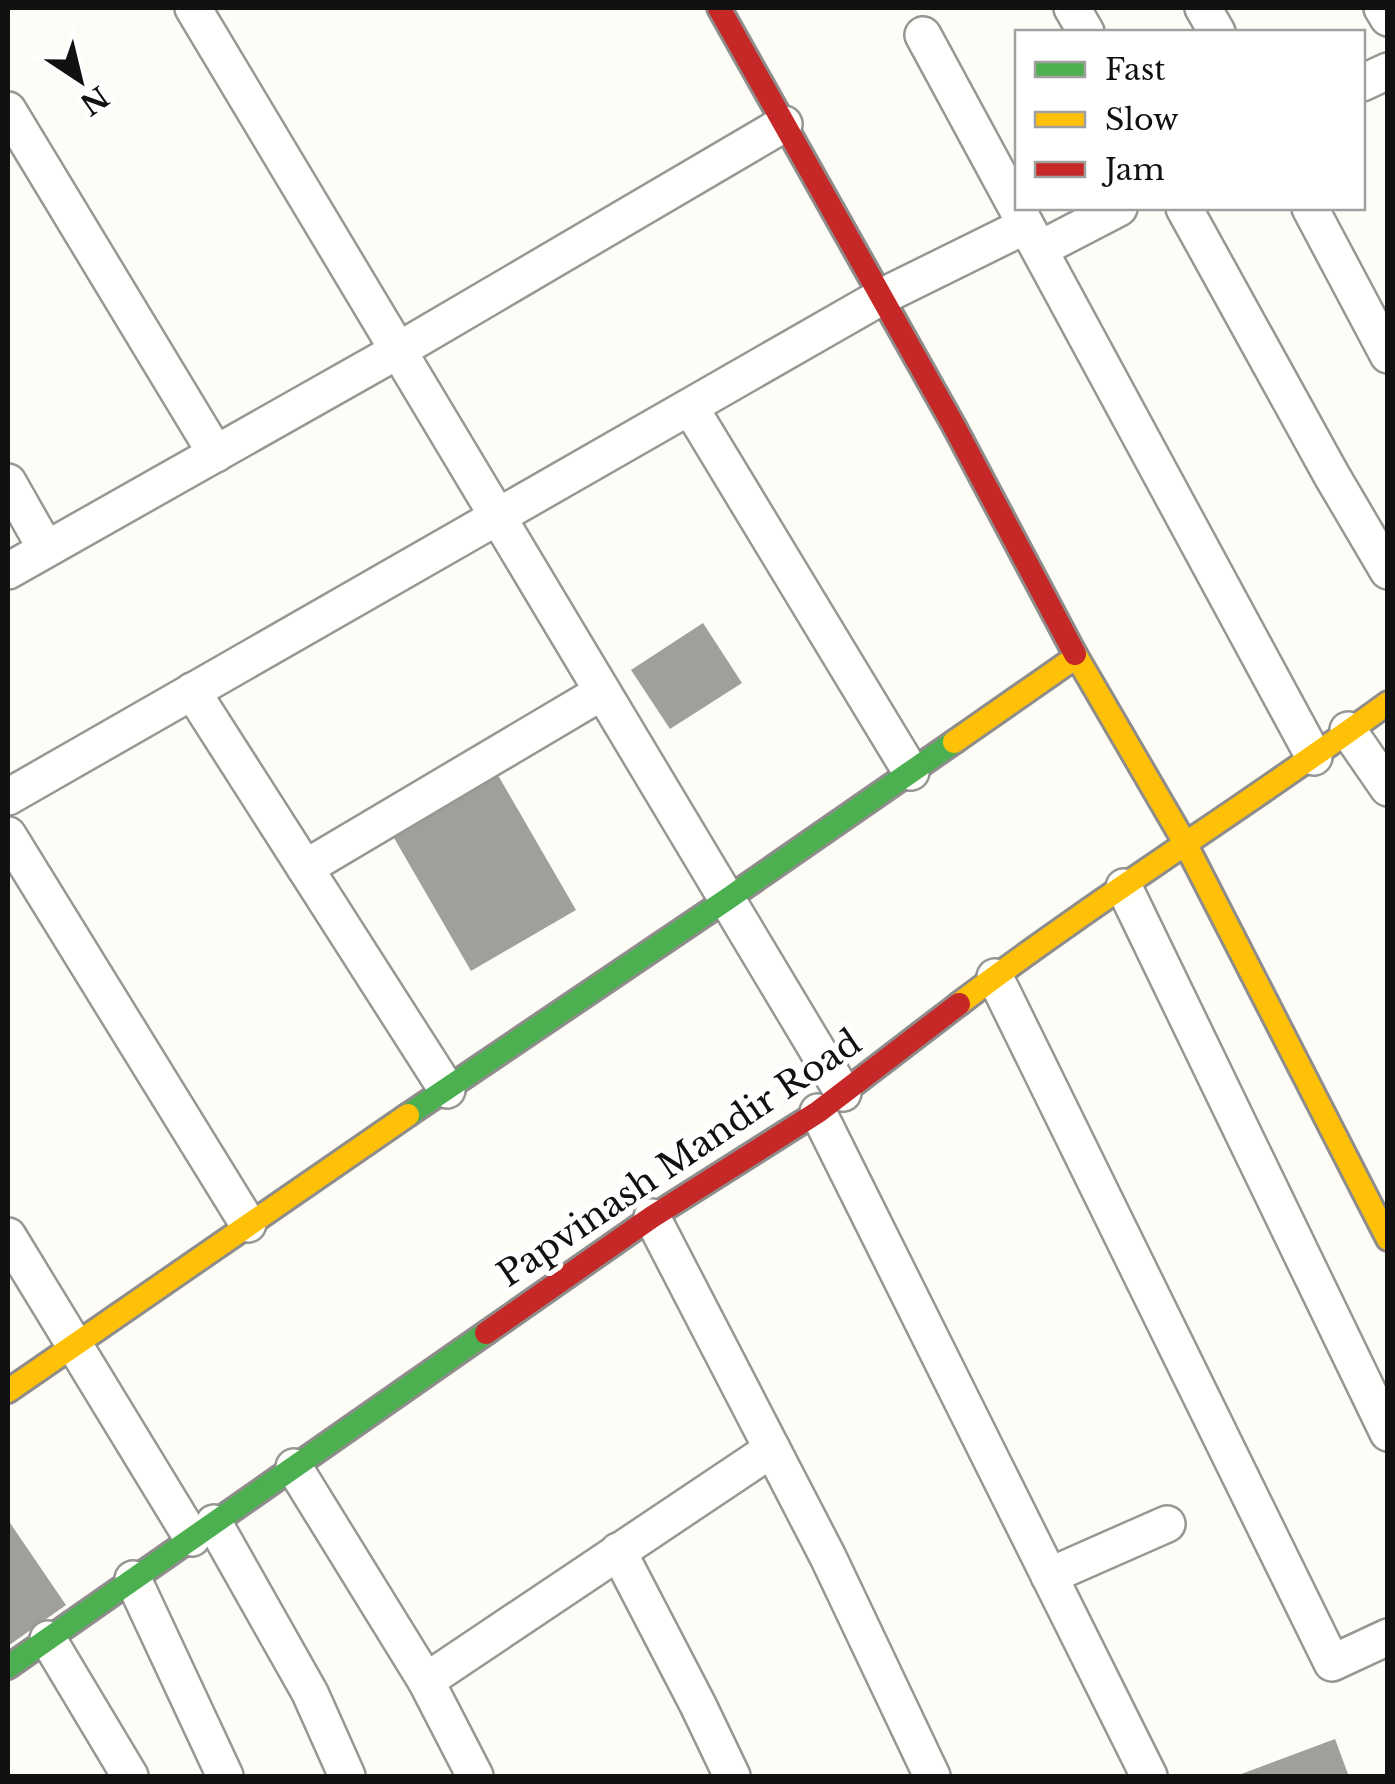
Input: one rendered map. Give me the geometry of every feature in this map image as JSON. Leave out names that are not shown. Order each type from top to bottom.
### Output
[{"type":"street","points":[[192,8],[726,900],[830,1102],[1049,1576],[1149,1776]]},
{"type":"street","points":[[1072,8],[1085,30]]},
{"type":"street","points":[[1204,8],[1216,30]]},
{"type":"street","points":[[1382,8],[1388,18]]},
{"type":"street","points":[[724,9],[1076,656],[1185,843],[1388,1239]]},
{"type":"street","points":[[923,35],[1015,204]]},
{"type":"street","points":[[1365,82],[1388,71]]},
{"type":"street","points":[[8,110],[216,454]]},
{"type":"street","points":[[8,571],[399,350],[784,124]]},
{"type":"street","points":[[1018,210],[1314,757]]},
{"type":"street","points":[[8,796],[881,296],[1113,210]]},
{"type":"street","points":[[1185,210],[1388,571]]},
{"type":"street","points":[[1311,210],[1388,355]]},
{"type":"street","points":[[690,407],[911,772]]},
{"type":"street","points":[[8,482],[46,549]]},
{"type":"street","points":[[8,1391],[1076,656]]},
{"type":"street","points":[[192,691],[446,1090]]},
{"type":"street","points":[[305,868],[602,692]]},
{"type":"street","name":"Papvinash Mandir Road","points":[[8,1667],[652,1216],[830,1102],[995,977],[1388,703]]},
{"type":"street","points":[[1348,730],[1388,788]]},
{"type":"street","points":[[8,835],[248,1224]]},
{"type":"street","points":[[1124,887],[1388,1433]]},
{"type":"street","points":[[995,977],[1332,1664],[1388,1637]]},
{"type":"street","points":[[652,1216],[828,1557],[932,1776]]},
{"type":"street","points":[[8,1236],[75,1346],[310,1693],[346,1776]]},
{"type":"street","points":[[426,1681],[772,1449]]},
{"type":"street","points":[[294,1467],[426,1681],[475,1776]]},
{"type":"street","points":[[1049,1576],[1167,1524]]},
{"type":"street","points":[[618,1551],[732,1776]]},
{"type":"street","points":[[133,1579],[225,1776]]},
{"type":"street","points":[[48,1639],[130,1776]]},
{"type":"building","points":[[703,623],[742,683],[670,729],[631,670]]},
{"type":"building","points":[[495,770],[576,910],[471,971],[390,831]]},
{"type":"building","points":[[8,1520],[66,1605],[8,1646]]},
{"type":"building","points":[[1335,1739],[1348,1774],[1343,1776],[1236,1776]]},
{"type":"traffic: fast","points":[[408,1115],[954,742]]},
{"type":"traffic: fast","points":[[8,1667],[486,1333]]},
{"type":"traffic: slow","points":[[1075,654],[1185,843],[1388,1239]]},
{"type":"traffic: slow","points":[[954,742],[1076,657]]},
{"type":"traffic: slow","points":[[959,1004],[1388,703]]},
{"type":"traffic: slow","points":[[8,1391],[408,1115]]},
{"type":"traffic: jam","points":[[719,8],[954,426],[1075,654]]},
{"type":"traffic: jam","points":[[486,1333],[652,1217],[818,1112],[959,1004]]}]
